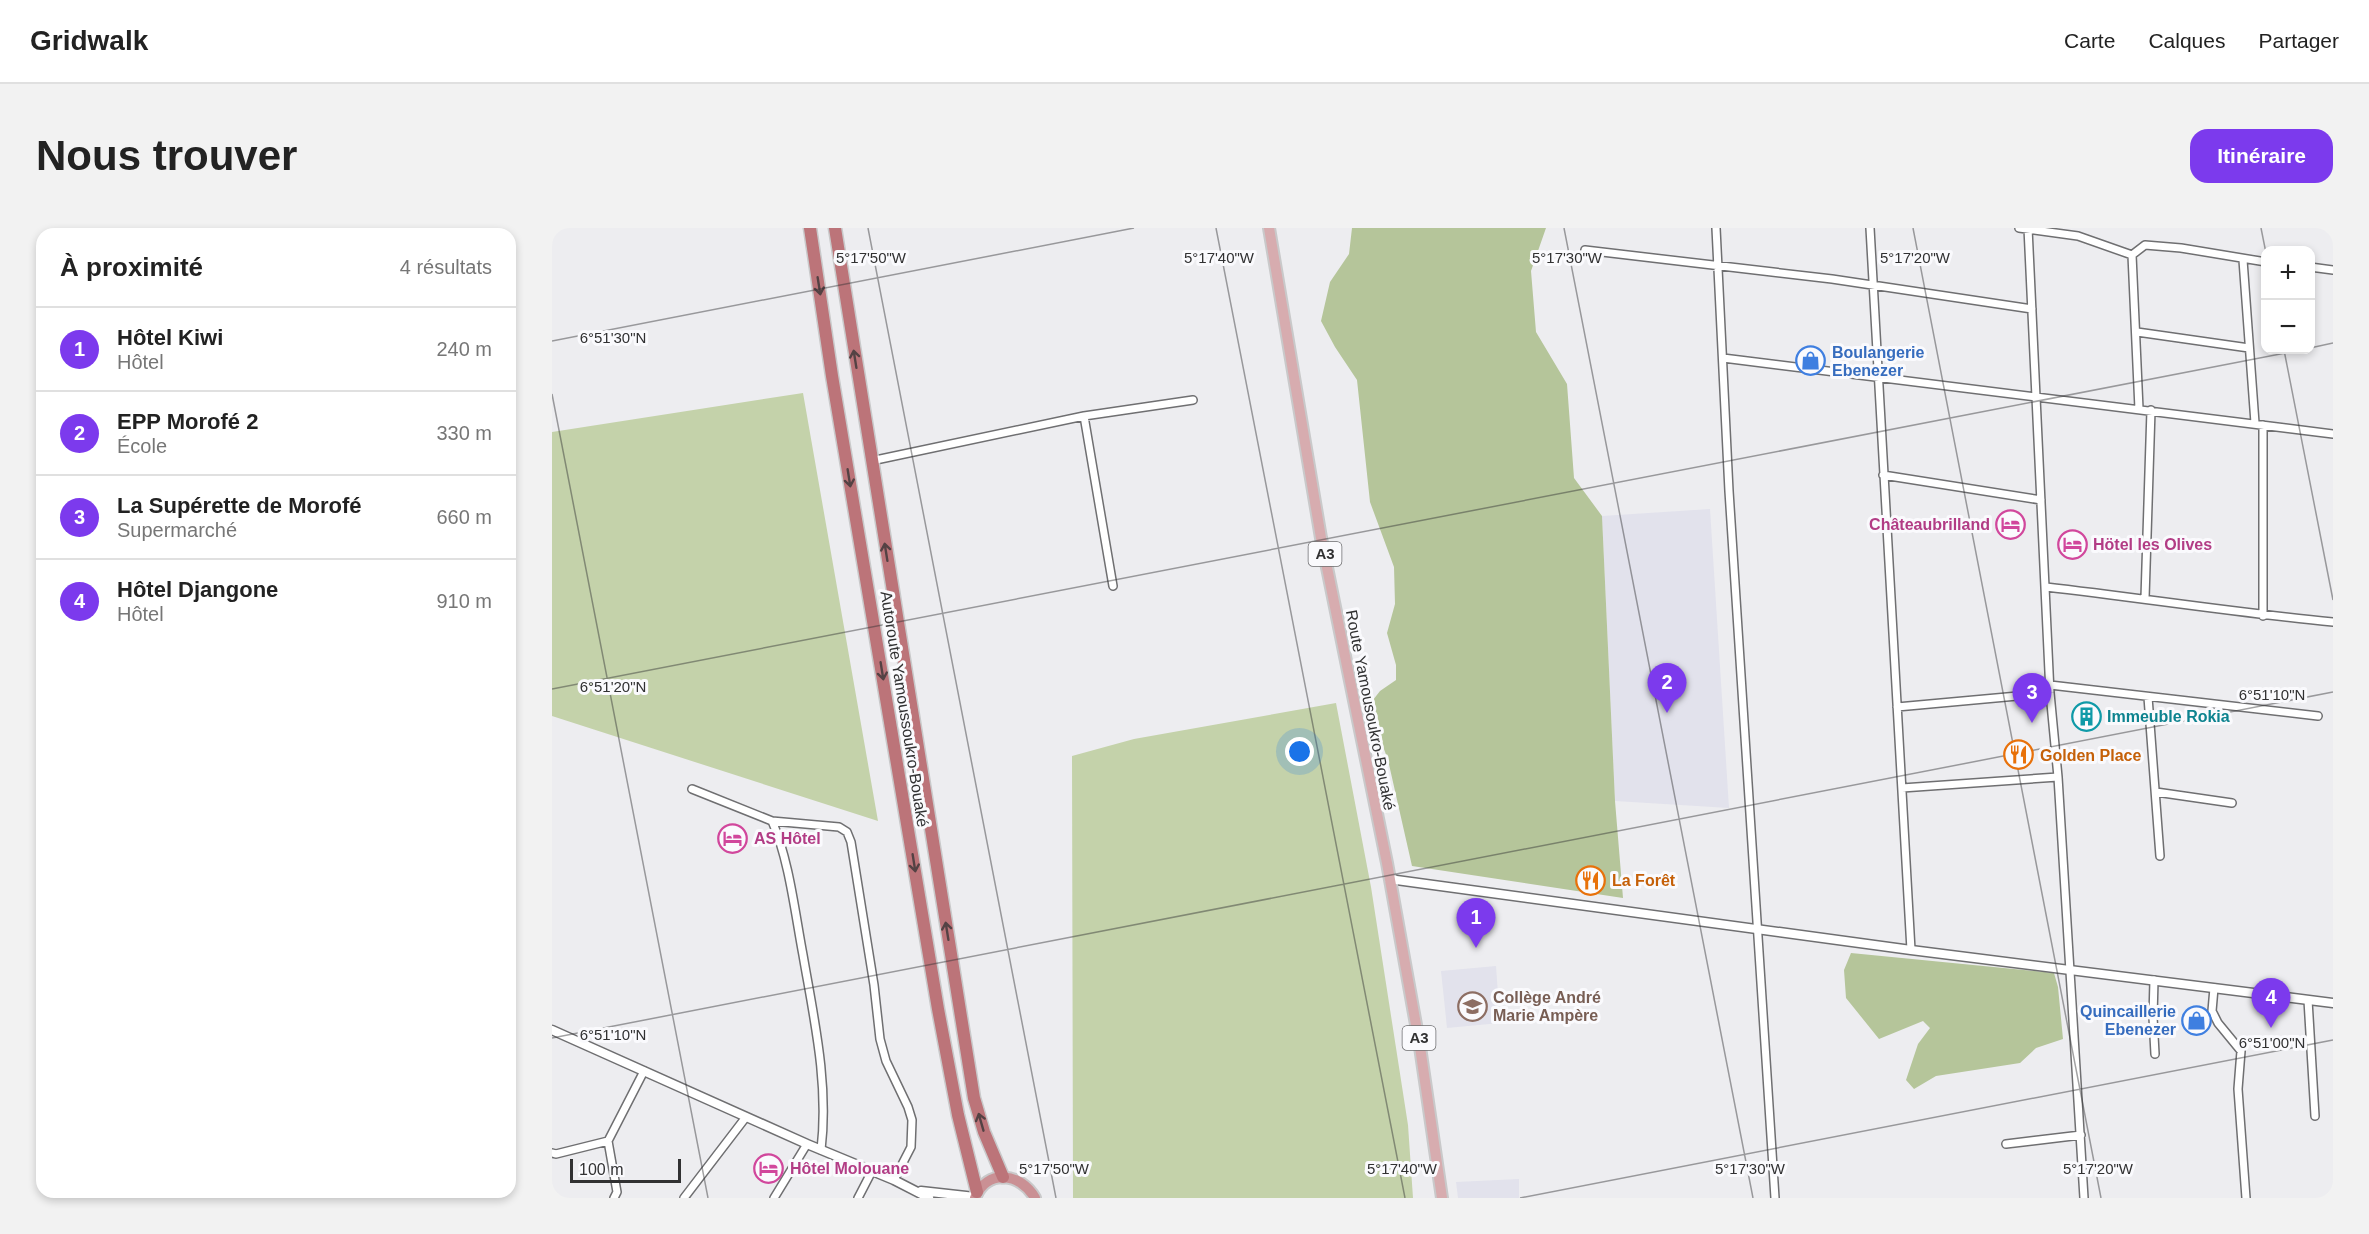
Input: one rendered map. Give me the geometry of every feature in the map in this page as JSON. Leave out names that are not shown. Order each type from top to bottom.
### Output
[{"type":"highway","name":"Autoroute Yamoussoukro-Bouaké","points":[[810,228],[832,376],[938,1010],[976,1196]]},
{"type":"highway","name":"Autoroute Yamoussoukro-Bouaké","points":[[835,228],[974,1098],[984,1132],[1003,1177]]},
{"type":"highway","points":[[976,1196],[984,1185],[993,1179],[1003,1177],[1023,1182],[1035,1198]]},
{"type":"main road","name":"Route Yamousoukro-Bouaké","points":[[1269,228],[1322,538],[1389,879],[1428,1095],[1442,1198]]},
{"type":"street","points":[[1716,228],[1756,929],[1775,1198]]},
{"type":"street","points":[[1870,228],[1911,950]]},
{"type":"street","points":[[2019,228],[2078,236],[2132,255]]},
{"type":"street","points":[[2028,229],[2050,693],[2071,970],[2084,1198]]},
{"type":"street","points":[[2132,255],[2145,245],[2181,248],[2261,262]]},
{"type":"street","points":[[1585,250],[1832,279],[1873,287],[2032,309]]},
{"type":"street","points":[[2132,255],[2139,409]]},
{"type":"street","points":[[2243,260],[2255,423]]},
{"type":"street","points":[[2315,268],[2333,270]]},
{"type":"street","points":[[2136,332],[2249,348]]},
{"type":"street","points":[[1723,357],[2333,434]]},
{"type":"street","points":[[871,461],[1084,416],[1193,399]]},
{"type":"street","points":[[2145,598],[2151,410]]},
{"type":"street","points":[[1084,416],[1113,586]]},
{"type":"street","points":[[2262,616],[2263,425]]},
{"type":"street","points":[[1883,476],[2041,500]]},
{"type":"street","points":[[2046,587],[2145,598],[2262,616],[2333,622]]},
{"type":"street","points":[[2050,685],[2318,716]]},
{"type":"street","points":[[1897,707],[2050,693]]},
{"type":"street","points":[[2148,698],[2160,856]]},
{"type":"street","points":[[1902,788],[2058,777]]},
{"type":"street","points":[[692,789],[772,821],[839,827],[847,832],[851,842],[874,985],[880,1039],[886,1061],[912,1120],[911,1147],[894,1180]]},
{"type":"street","points":[[2156,792],[2232,804]]},
{"type":"street","points":[[772,821],[779,836],[798,928],[818,1045],[825,1099],[821,1150]]},
{"type":"street","points":[[1389,879],[1911,950],[2333,1003]]},
{"type":"street","points":[[2154,980],[2155,1054]]},
{"type":"street","points":[[2214,988],[2212,1011],[2218,1023],[2241,1050],[2238,1089],[2246,1198]]},
{"type":"street","points":[[2308,1000],[2315,1116]]},
{"type":"street","points":[[552,1030],[807,1144],[894,1180],[929,1198]]},
{"type":"street","points":[[614,1198],[617,1192],[608,1141],[644,1071]]},
{"type":"street","points":[[684,1198],[746,1117]]},
{"type":"street","points":[[2006,1144],[2080,1135]]},
{"type":"street","points":[[552,1153],[556,1154],[608,1141]]},
{"type":"street","points":[[774,1198],[807,1144]]},
{"type":"street","points":[[858,1198],[872,1171]]},
{"type":"street","points":[[918,1191],[976,1196]]},
{"type":"shaded area","points":[[1710,509],[1729,808],[1615,801],[1602,516]]},
{"type":"shaded area","name":"Collège André Marie Ampère","points":[[1496,966],[1500,1023],[1447,1028],[1441,971]]},
{"type":"shaded area","points":[[1519,1179],[1519,1198],[1458,1198],[1456,1182]]},
{"type":"green space","points":[[1352,228],[1546,228],[1531,271],[1536,332],[1567,384],[1574,478],[1602,516],[1615,801],[1623,898],[1412,866],[1388,760],[1374,722],[1373,700],[1380,691],[1396,680],[1396,665],[1387,633],[1395,604],[1394,567],[1370,502],[1357,380],[1321,321],[1330,282],[1349,254]]},
{"type":"green space","points":[[803,393],[878,821],[552,716],[552,432]]},
{"type":"green space","points":[[1336,703],[1371,887],[1408,1125],[1413,1198],[1073,1198],[1072,756],[1134,739]]},
{"type":"green space","points":[[1851,953],[2054,973],[2058,987],[2063,1039],[2036,1048],[2020,1063],[1936,1076],[1914,1089],[1906,1080],[1918,1044],[1930,1028],[1923,1021],[1879,1039],[1846,998],[1844,970]]},
{"type":"place","name":"Boulangerie Ebenezer","points":[[1811,361]]},
{"type":"place","name":"Châteaubrilland","points":[[2011,524]]},
{"type":"place","name":"Hötel les Olives","points":[[2072,544]]},
{"type":"place","name":"EPP Morofé 2","points":[[1667,713]]},
{"type":"place","name":"Immeuble Rokia","points":[[2086,716]]},
{"type":"place","name":"La Supérette de Morofé","points":[[2032,723]]},
{"type":"place","name":"Golden Place","points":[[2019,755]]},
{"type":"place","name":"AS Hôtel","points":[[733,838]]},
{"type":"place","name":"La Forêt","points":[[1591,880]]},
{"type":"place","name":"Hôtel Kiwi","points":[[1476,948]]},
{"type":"place","name":"Collège André Marie Ampère","points":[[1472,1006]]},
{"type":"place","name":"Quincaillerie Ebenezer","points":[[2197,1020]]},
{"type":"place","name":"Hôtel Djangone","points":[[2271,1028]]},
{"type":"place","name":"Hôtel Molouane","points":[[769,1168]]}]
